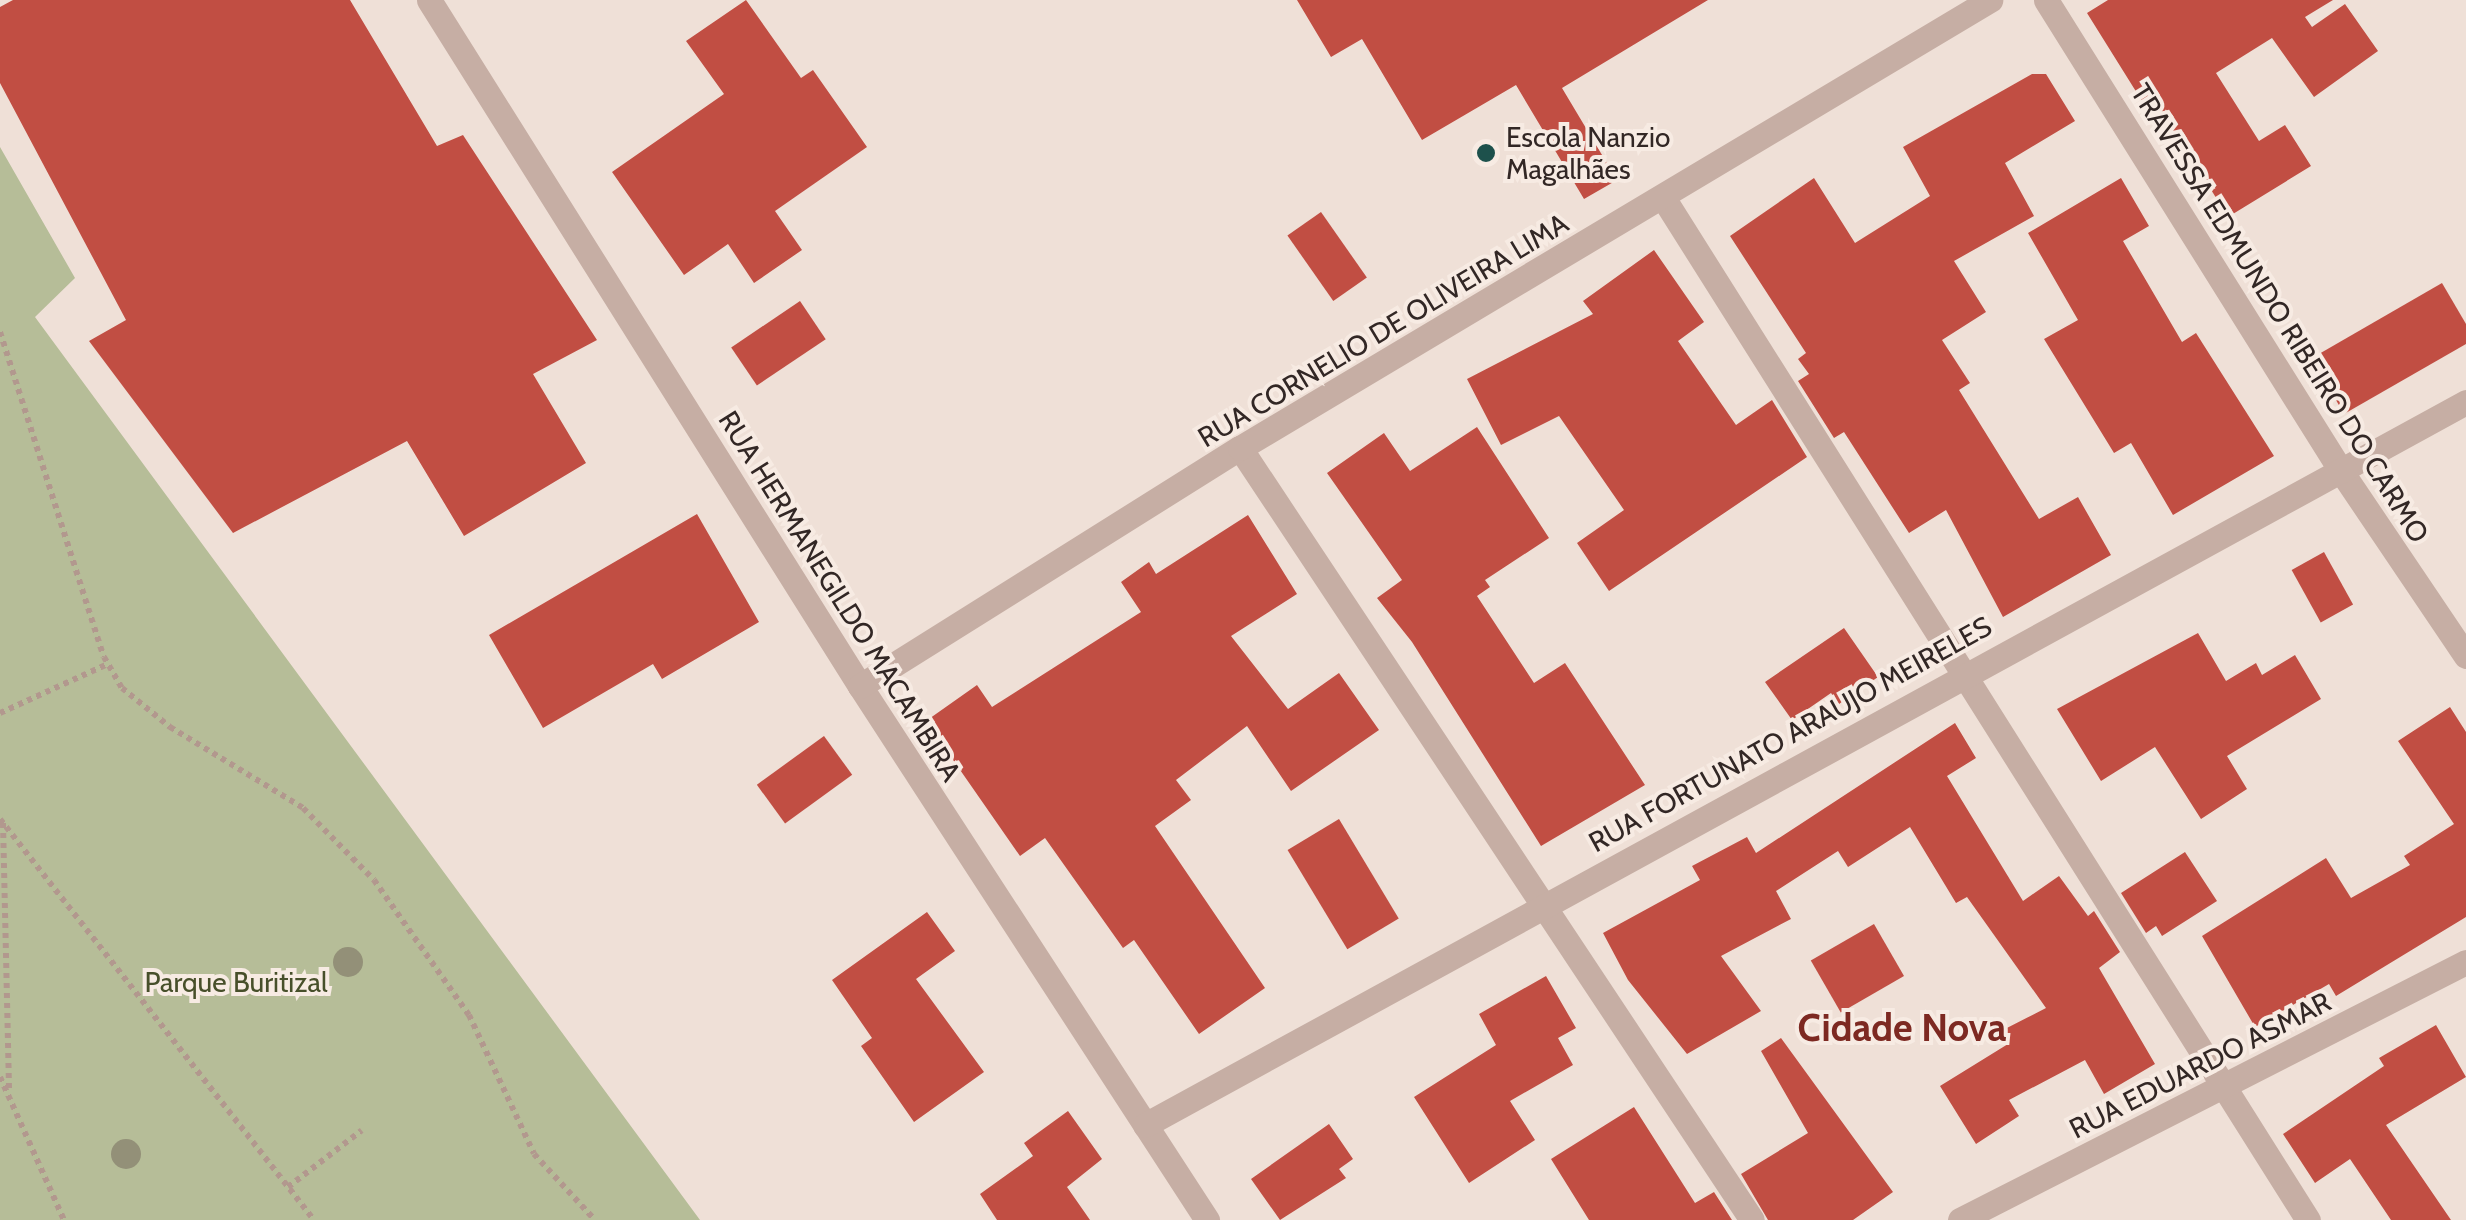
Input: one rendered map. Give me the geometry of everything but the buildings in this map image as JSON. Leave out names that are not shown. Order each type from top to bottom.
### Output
[{"type":"street","name":"RUA HERMANEGILDO MACAMBIRA","points":[[429,0],[860,686],[1208,1220]]},
{"type":"street","name":"RUA CORNELIO DE OLIVEIRA LIMA","points":[[860,686],[1240,448],[1664,199],[1990,0]]},
{"type":"street","name":"TRAVESSA EDMUNDO RIBEIRO DO CARMO","points":[[2046,0],[2341,471],[2466,656]]},
{"type":"street","points":[[1664,199],[1961,675],[2227,1085],[2308,1220]]},
{"type":"street","name":"RUA FORTUNATO ARAUJO MEIRELES","points":[[1145,1125],[1540,904],[2466,402]]},
{"type":"street","points":[[1240,448],[1752,1220]]},
{"type":"street","name":"RUA EDUARDO ASMAR","points":[[1960,1220],[2466,962]]},
{"type":"path","points":[[0,332],[108,664],[122,688],[170,727],[303,808],[374,880],[461,1001],[534,1154],[595,1220]]},
{"type":"path","points":[[0,712],[108,664]]},
{"type":"path","points":[[1,820],[9,1092]]},
{"type":"path","points":[[1,820],[314,1220]]},
{"type":"path","points":[[0,1077],[64,1220]]},
{"type":"path","points":[[288,1187],[362,1130]]},
{"type":"green space","name":"Parque Buritizal","points":[[0,147],[75,278],[35,317],[700,1220],[0,1220]]},
{"type":"place","name":"Escola Nanzio Magalhães","points":[[1486,153]]},
{"type":"district","name":"Cidade Nova","points":[[1902,1028]]}]
